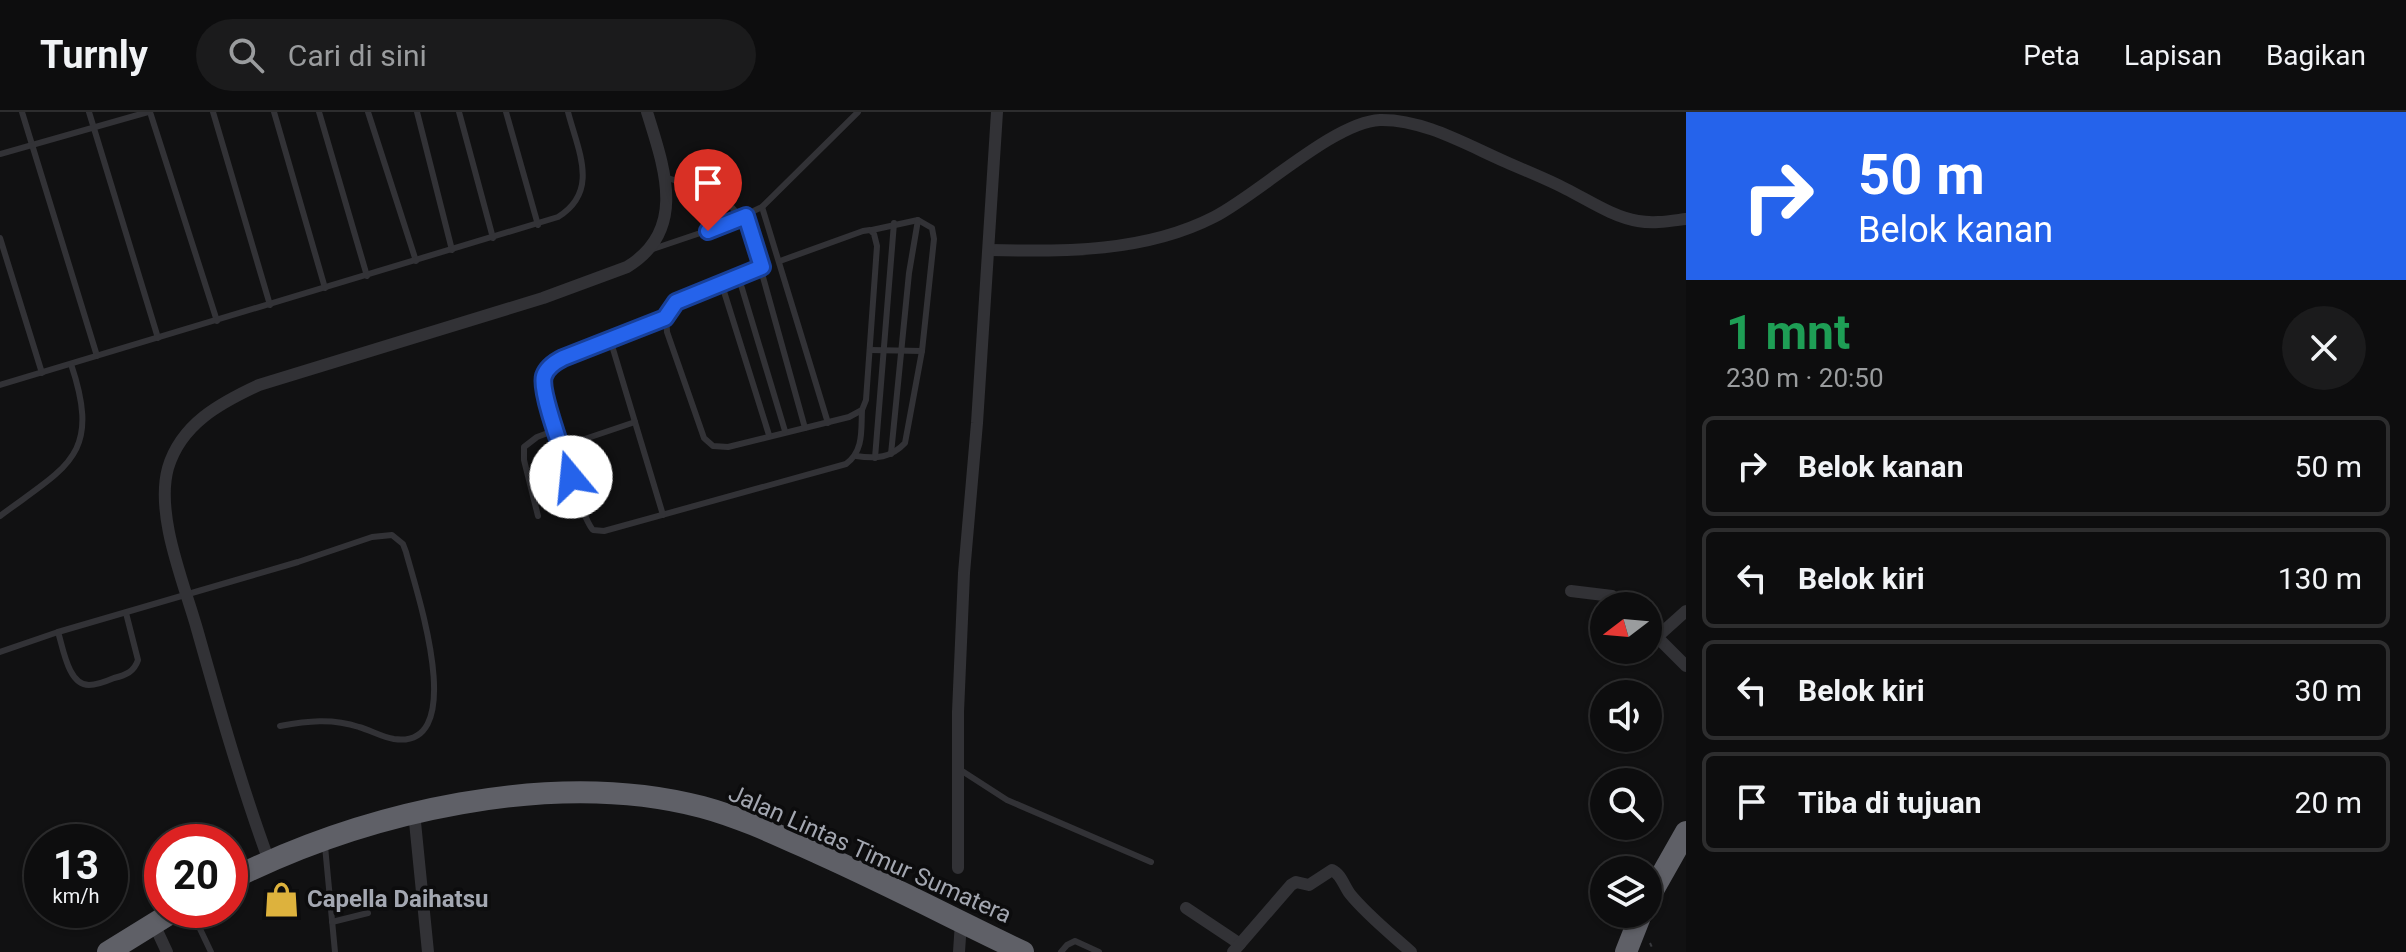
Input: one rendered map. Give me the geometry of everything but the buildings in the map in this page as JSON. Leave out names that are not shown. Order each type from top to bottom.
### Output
[{"type":"highway","name":"Jalan Lintas Timur Sumatera","points":[[248,871],[325,839],[414,812],[526,796],[586,793],[645,795],[752,823],[1023,952]]},
{"type":"highway","points":[[1662,874],[1686,832]]},
{"type":"highway","points":[[108,952],[144,928]]},
{"type":"highway","points":[[1626,952],[1635,928]]},
{"type":"street","points":[[269,861],[234,756],[168,524],[166,484],[176,449],[205,414],[224,401],[259,385],[585,283],[627,267],[650,250],[664,219],[665,177],[647,112]]},
{"type":"street","points":[[958,868],[958,712],[964,573],[997,112]]},
{"type":"street","points":[[989,250],[1044,251],[1098,247],[1183,230],[1218,215],[1349,129],[1364,122],[1382,120],[1444,134],[1623,217],[1657,222],[1686,219]]},
{"type":"street","points":[[1571,591],[1590,593]]},
{"type":"street","points":[[1662,627],[1686,611]]},
{"type":"street","points":[[1662,643],[1686,666]]},
{"type":"street","points":[[414,812],[428,952]]},
{"type":"street","points":[[1186,908],[1237,948],[1291,885],[1296,882],[1309,885],[1332,870],[1337,872],[1367,912],[1411,952]]},
{"type":"street","points":[[959,952],[961,922]]},
{"type":"street","points":[[156,928],[167,952]]},
{"type":"lane","points":[[22,112],[97,356]]},
{"type":"lane","points":[[89,112],[158,338]]},
{"type":"lane","points":[[0,154],[149,112],[217,321]]},
{"type":"lane","points":[[213,112],[270,305]]},
{"type":"lane","points":[[274,112],[325,288]]},
{"type":"lane","points":[[319,112],[367,276]]},
{"type":"lane","points":[[368,112],[416,261]]},
{"type":"lane","points":[[417,112],[452,250]]},
{"type":"lane","points":[[459,112],[493,238]]},
{"type":"lane","points":[[506,112],[538,225]]},
{"type":"lane","points":[[0,385],[538,225],[568,211],[582,187],[583,169],[568,112]]},
{"type":"lane","points":[[650,250],[743,217],[762,207],[858,112]]},
{"type":"lane","points":[[665,177],[720,196],[743,217],[762,267],[805,428]]},
{"type":"lane","points":[[762,207],[828,423]]},
{"type":"lane","points":[[780,261],[894,223],[918,220],[929,225],[934,235],[922,351],[909,436],[891,454],[875,458],[856,456]]},
{"type":"lane","points":[[891,454],[909,273],[918,220]]},
{"type":"lane","points":[[875,458],[894,223]]},
{"type":"lane","points":[[762,267],[676,302],[665,318],[557,361],[545,374],[544,390],[561,447],[580,506],[592,529],[604,531],[663,515],[841,465],[856,456],[866,400],[877,246],[871,230]]},
{"type":"lane","points":[[0,238],[42,373]]},
{"type":"lane","points":[[738,275],[785,431]]},
{"type":"lane","points":[[721,282],[769,435]]},
{"type":"lane","points":[[665,318],[667,332],[707,441],[717,447],[828,423],[862,410]]},
{"type":"lane","points":[[610,339],[663,515]]},
{"type":"lane","points":[[870,350],[922,351]]},
{"type":"lane","points":[[0,516],[60,471],[77,449],[83,435],[84,417],[71,364]]},
{"type":"lane","points":[[561,447],[635,422]]},
{"type":"lane","points":[[538,516],[524,460],[524,447],[537,437],[556,430]]},
{"type":"lane","points":[[0,652],[372,537],[392,535],[403,544],[432,665],[436,694],[428,725],[414,736],[395,739],[333,720],[280,726]]},
{"type":"lane","points":[[58,632],[71,671],[80,683],[90,685],[112,679],[130,672],[138,660],[126,613]]},
{"type":"lane","points":[[959,769],[1007,800],[1151,862]]},
{"type":"lane","points":[[325,839],[335,952]]},
{"type":"lane","points":[[332,922],[368,913]]},
{"type":"lane","points":[[200,928],[211,952]]},
{"type":"lane","points":[[1061,952],[1075,941],[1099,952]]},
{"type":"place","name":"Capella Daihatsu","points":[[281,899]]},
{"type":"route","points":[[571,477],[544,390],[545,374],[552,364],[563,358],[665,318],[676,302],[762,267],[746,216],[708,231]]}]
